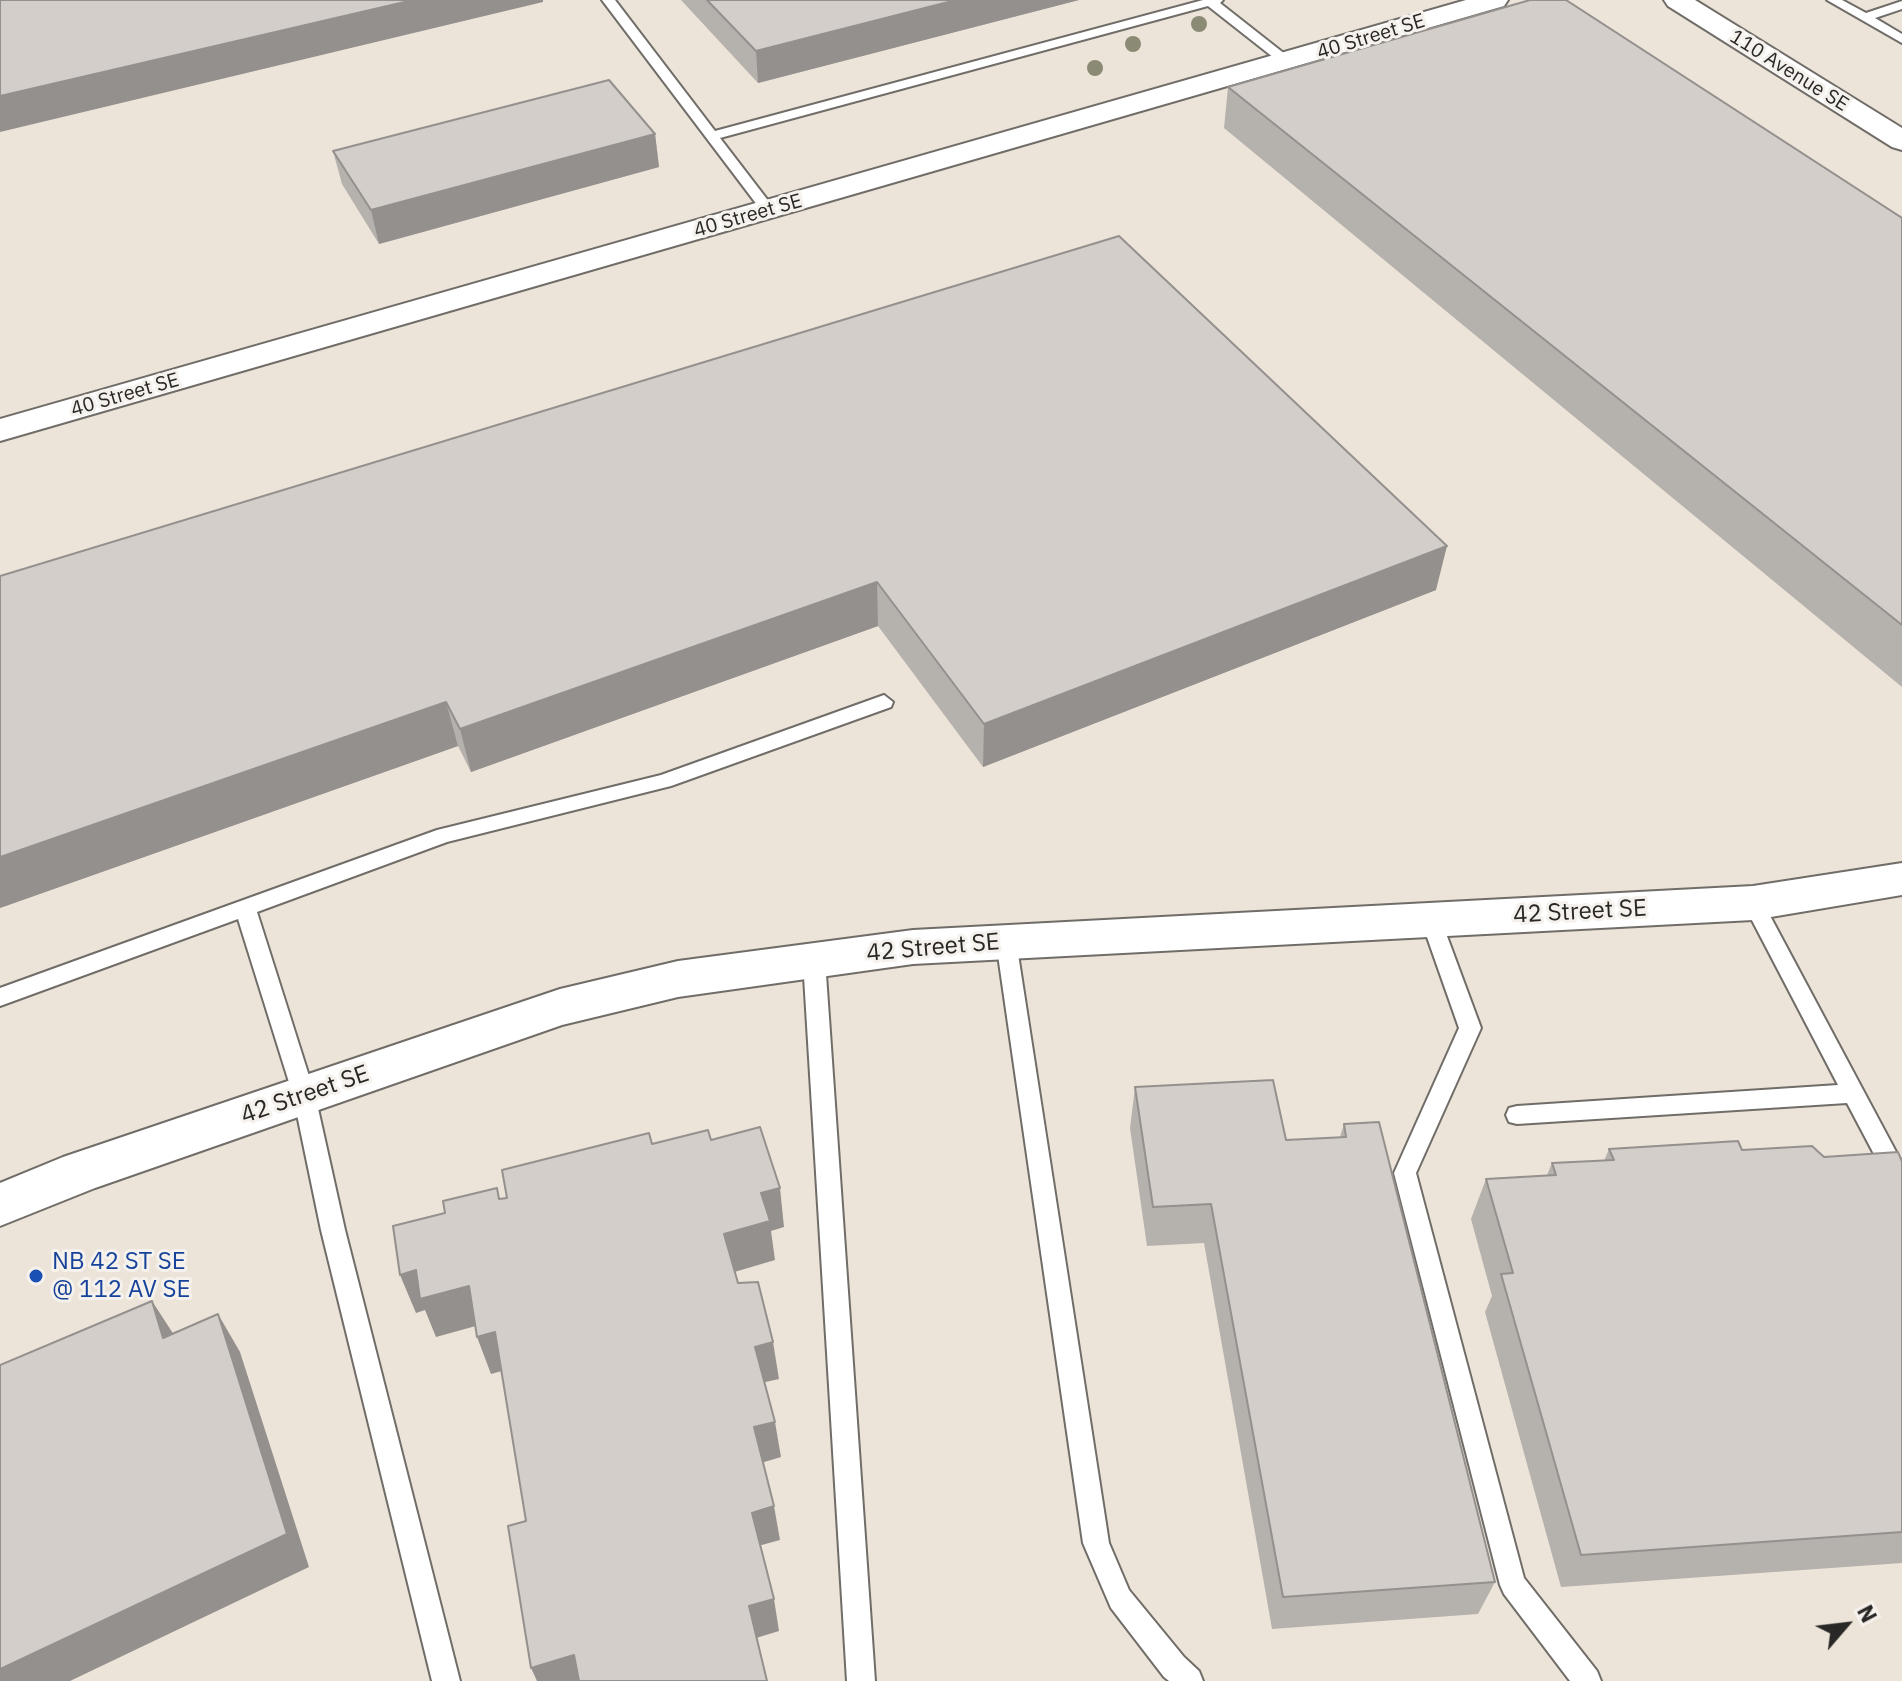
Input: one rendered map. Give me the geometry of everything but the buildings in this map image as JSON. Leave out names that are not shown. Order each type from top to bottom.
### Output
[{"type":"street","name":"40 Street SE","points":[[0,430],[1495,0]]},
{"type":"street","name":"110 Avenue SE","points":[[1677,0],[1902,141]]},
{"type":"street","name":"42 Street SE","points":[[0,1205],[80,1172],[560,1007],[678,979],[913,947],[1753,903],[1902,879]]},
{"type":"lane","points":[[608,0],[769,211]]},
{"type":"lane","points":[[1833,0],[1902,39]]},
{"type":"lane","points":[[712,136],[1214,1],[1288,62]]},
{"type":"lane","points":[[1864,18],[1902,5]]},
{"type":"lane","points":[[0,997],[444,835],[664,781],[884,702]]},
{"type":"lane","points":[[1753,903],[1902,1185]]},
{"type":"lane","points":[[245,908],[304,1095],[333,1230],[446,1681]]},
{"type":"lane","points":[[1431,920],[1470,1028],[1405,1173],[1513,1585],[1587,1681]]},
{"type":"lane","points":[[1006,941],[1096,1543],[1120,1599],[1174,1667],[1189,1681]]},
{"type":"lane","points":[[814,960],[861,1681]]},
{"type":"lane","points":[[1517,1115],[1853,1093]]},
{"type":"shaded area","points":[[0,0],[1902,0],[1902,1681],[0,1681]]},
{"type":"place","name":"NB 42 ST SE @ 112 AV SE","points":[[36,1276]]}]
